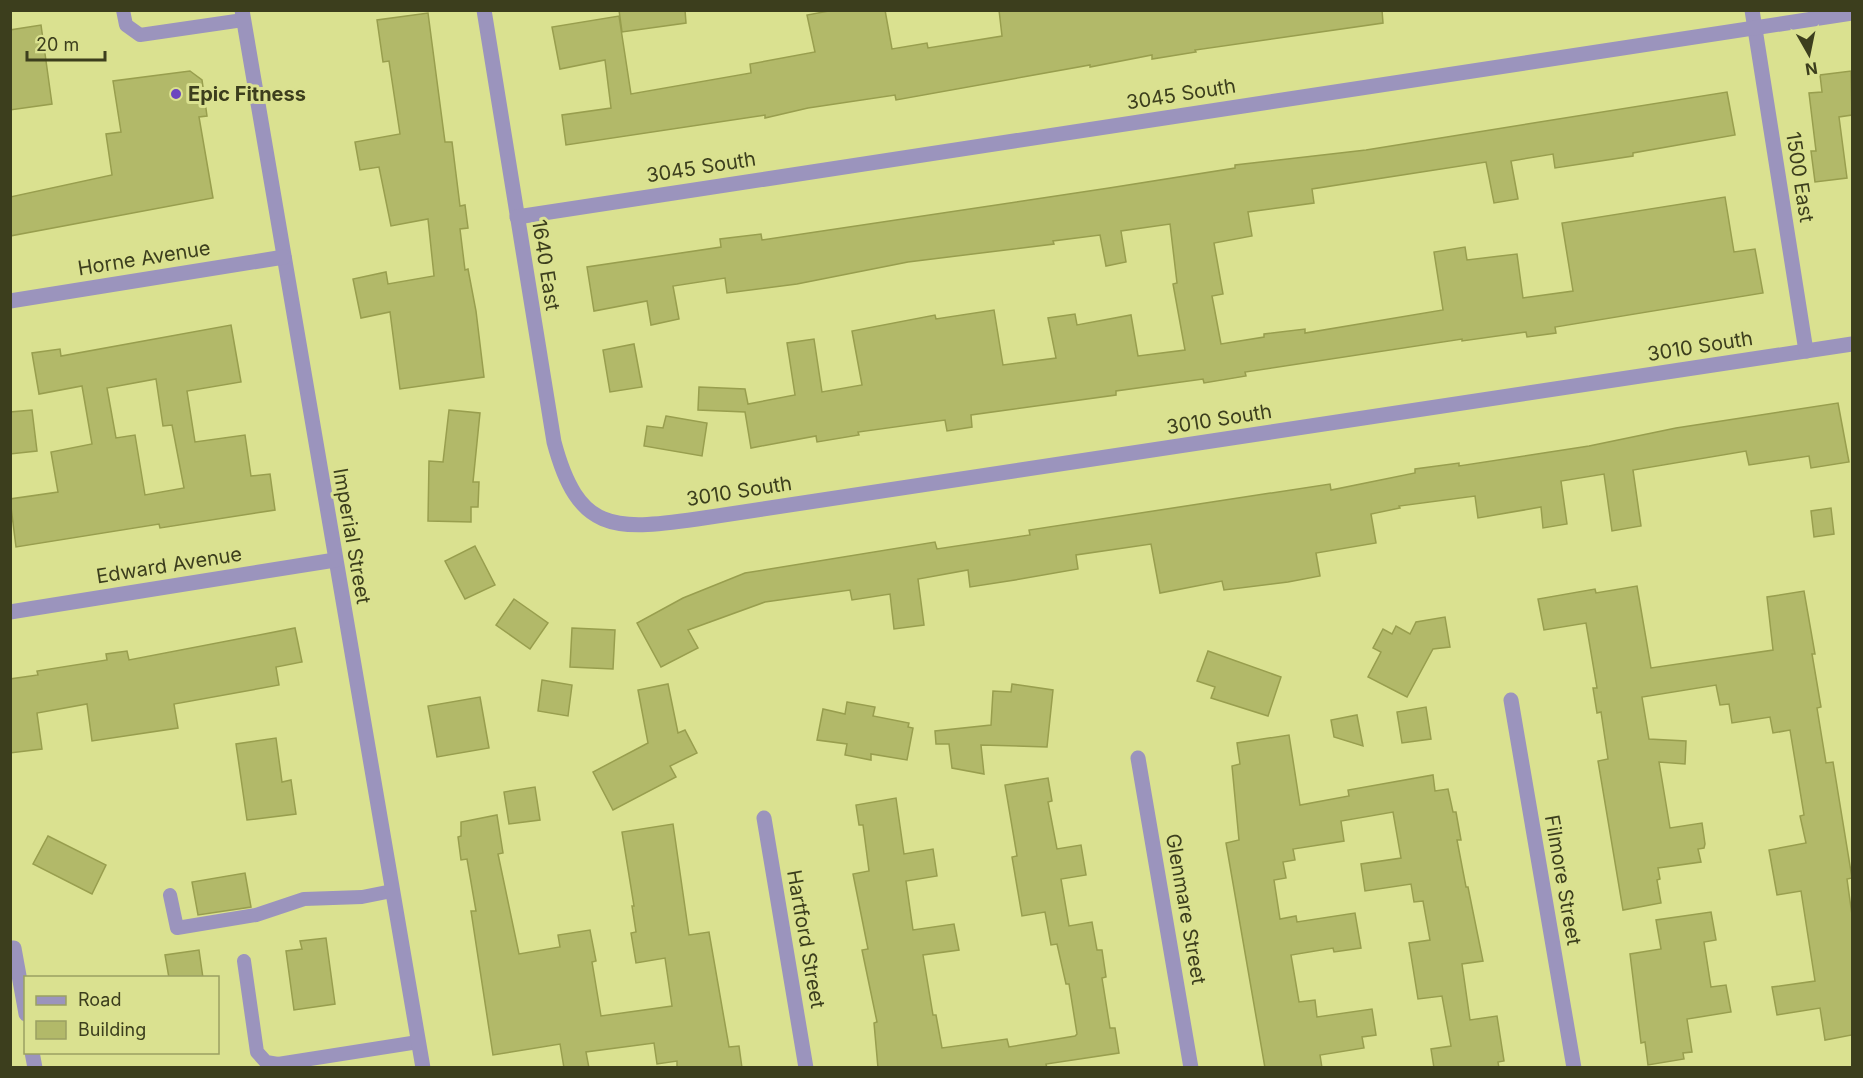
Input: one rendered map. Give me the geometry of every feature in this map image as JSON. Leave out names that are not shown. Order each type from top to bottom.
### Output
[{"type":"street","name":"1640 East","points":[[484,10],[554,442],[568,486],[593,516]]},
{"type":"street","name":"1500 East","points":[[1752,10],[1806,351]]},
{"type":"street","name":"3045 South","points":[[517,217],[1852,14]]},
{"type":"street","name":"Imperial Street","points":[[243,15],[423,1068]]},
{"type":"street","name":"Horne Avenue","points":[[10,301],[284,257]]},
{"type":"street","name":"3010 South","points":[[593,516],[613,523],[633,525],[685,520],[1852,344]]},
{"type":"street","name":"Edward Avenue","points":[[10,612],[335,560]]},
{"type":"street","name":"Filmore Street","points":[[1511,700],[1574,1068]]},
{"type":"street","name":"Glenmare Street","points":[[1138,758],[1191,1068]]},
{"type":"street","name":"Hartford Street","points":[[764,818],[806,1068]]},
{"type":"street","points":[[12,948],[24,1005]]},
{"type":"lane","points":[[123,10],[126,25],[141,34],[243,15]]},
{"type":"lane","points":[[170,895],[177,928],[256,915],[304,899],[362,897],[393,891]]},
{"type":"lane","points":[[244,962],[257,1052],[266,1062],[278,1064],[418,1042]]},
{"type":"building","points":[[619,10],[685,10],[686,23],[622,32]]},
{"type":"building","points":[[834,10],[885,10],[892,49],[927,43],[928,48],[1002,36],[999,10],[1382,10],[1383,23],[1195,50],[1196,52],[1152,59],[1152,55],[896,100],[895,95],[808,108],[765,118],[765,115],[566,145],[562,115],[611,108],[605,60],[560,69],[552,27],[619,16],[631,94],[751,73],[750,64],[815,52],[807,15]]},
{"type":"building","points":[[428,13],[445,142],[452,142],[460,206],[465,205],[468,228],[460,229],[465,270],[468,269],[476,311],[484,377],[400,389],[390,312],[361,318],[353,279],[386,272],[388,284],[434,276],[428,219],[391,226],[379,167],[360,170],[355,142],[400,134],[389,61],[383,62],[377,20]]},
{"type":"building","points":[[41,25],[52,104],[10,110],[10,30]]},
{"type":"building","points":[[190,71],[202,80],[207,116],[199,117],[213,198],[10,236],[10,197],[112,175],[106,134],[121,132],[113,81]]},
{"type":"building","points":[[1851,71],[1852,115],[1839,117],[1847,178],[1815,182],[1811,151],[1816,151],[1809,93],[1822,92],[1820,75]]},
{"type":"building","points":[[1727,92],[1735,135],[1633,153],[1633,156],[1555,168],[1553,154],[1511,161],[1518,199],[1494,203],[1486,162],[1312,189],[1314,203],[1248,212],[1252,236],[1214,243],[1223,294],[1212,296],[1221,344],[1264,337],[1264,334],[1305,329],[1305,333],[1443,310],[1434,252],[1465,247],[1467,260],[1517,254],[1523,298],[1573,291],[1562,223],[1725,197],[1734,252],[1755,249],[1763,293],[1555,327],[1556,333],[1527,337],[1526,332],[1462,341],[1462,339],[1245,372],[1246,376],[1204,383],[1203,379],[1116,391],[1116,395],[971,415],[972,427],[947,431],[945,420],[858,432],[859,435],[817,442],[816,436],[751,448],[745,412],[698,410],[699,387],[745,389],[748,404],[795,395],[787,343],[814,339],[822,392],[862,385],[852,331],[935,315],[936,319],[994,310],[1003,365],[1056,358],[1048,318],[1075,314],[1077,325],[1131,315],[1138,356],[1185,350],[1173,284],[1177,283],[1170,224],[1121,231],[1126,262],[1106,266],[1100,235],[1053,241],[1054,244],[908,262],[797,284],[727,293],[725,278],[673,286],[679,319],[651,325],[647,301],[594,311],[587,267],[721,247],[720,239],[761,234],[762,240],[1109,188],[1235,168],[1235,165],[1366,150]]},
{"type":"building","points":[[231,325],[241,382],[187,391],[195,442],[245,435],[251,476],[270,474],[275,510],[160,528],[159,524],[16,547],[10,499],[58,492],[51,452],[92,444],[82,386],[39,394],[32,353],[60,349],[61,356]],"holes":[[[156,379],[163,426],[172,425],[184,488],[145,495],[135,435],[116,438],[107,388]]]},
{"type":"building","points":[[634,344],[642,387],[610,392],[603,350]]},
{"type":"building","points":[[1838,403],[1849,462],[1811,468],[1809,456],[1749,465],[1746,451],[1633,470],[1641,526],[1612,531],[1604,474],[1561,481],[1567,524],[1543,528],[1541,507],[1478,518],[1475,496],[1399,506],[1400,508],[1371,514],[1376,543],[1316,553],[1320,576],[1288,582],[1224,590],[1222,581],[1160,593],[1151,544],[1076,555],[1078,569],[970,587],[968,570],[918,579],[924,625],[894,629],[890,594],[852,600],[850,590],[765,602],[688,630],[698,648],[661,667],[637,623],[683,598],[745,573],[935,542],[937,549],[1030,535],[1029,530],[1330,484],[1331,490],[1415,473],[1415,469],[1459,463],[1459,466],[1589,446],[1676,428]]},
{"type":"building","points":[[32,410],[37,451],[10,454],[10,412]]},
{"type":"building","points":[[449,410],[480,413],[473,482],[479,482],[478,507],[471,507],[471,522],[428,521],[429,461],[443,462]]},
{"type":"building","points":[[666,416],[707,423],[702,456],[644,446],[647,426],[663,428]]},
{"type":"building","points":[[1831,508],[1834,534],[1814,537],[1811,511]]},
{"type":"building","points":[[475,546],[495,585],[465,599],[445,561]]},
{"type":"building","points":[[1637,586],[1651,668],[1773,650],[1767,597],[1804,591],[1815,654],[1812,654],[1821,707],[1817,708],[1826,763],[1833,762],[1852,878],[1847,879],[1852,915],[1852,1035],[1825,1040],[1820,1008],[1777,1015],[1772,987],[1815,981],[1801,891],[1777,895],[1769,850],[1806,843],[1800,816],[1804,815],[1790,730],[1773,733],[1770,717],[1732,723],[1729,704],[1720,705],[1716,685],[1642,697],[1649,739],[1686,741],[1685,764],[1659,762],[1670,828],[1702,823],[1705,844],[1704,848],[1698,849],[1701,862],[1658,868],[1660,879],[1657,880],[1661,903],[1623,910],[1598,761],[1608,759],[1601,712],[1597,713],[1593,688],[1597,688],[1586,623],[1544,630],[1538,599],[1595,589],[1596,593]]},
{"type":"building","points":[[514,599],[548,623],[530,649],[496,625]]},
{"type":"building","points":[[1445,617],[1450,647],[1433,649],[1407,697],[1368,677],[1381,652],[1373,648],[1383,629],[1392,634],[1396,626],[1410,634],[1416,622]]},
{"type":"building","points":[[295,628],[302,662],[276,667],[279,685],[174,704],[178,728],[92,741],[87,704],[37,713],[42,749],[10,753],[10,679],[38,675],[37,671],[107,660],[106,654],[127,651],[129,660]]},
{"type":"building","points":[[572,628],[615,630],[613,669],[570,667]]},
{"type":"building","points":[[1208,651],[1281,677],[1268,716],[1211,698],[1215,687],[1197,681]]},
{"type":"building","points":[[542,680],[572,685],[568,716],[538,711]]},
{"type":"building","points":[[668,684],[678,733],[685,730],[697,753],[670,766],[676,777],[613,810],[593,772],[648,743],[638,690]]},
{"type":"building","points":[[1012,684],[1053,690],[1047,747],[981,745],[984,774],[952,768],[949,744],[936,744],[935,731],[991,725],[993,691],[1011,692]]},
{"type":"building","points":[[480,697],[489,748],[437,757],[428,706]]},
{"type":"building","points":[[847,702],[875,707],[873,716],[909,723],[908,727],[913,728],[907,760],[871,754],[871,760],[845,755],[847,744],[817,740],[823,709],[845,714]]},
{"type":"building","points":[[1426,707],[1431,739],[1402,743],[1397,712]]},
{"type":"building","points":[[1357,715],[1363,746],[1334,737],[1331,720]]},
{"type":"building","points":[[1289,735],[1300,805],[1349,796],[1348,790],[1433,775],[1435,791],[1448,789],[1453,812],[1456,812],[1461,840],[1457,840],[1483,961],[1462,964],[1470,1020],[1497,1016],[1504,1061],[1498,1062],[1499,1068],[1434,1068],[1431,1049],[1451,1046],[1442,996],[1418,999],[1409,943],[1430,940],[1423,901],[1414,902],[1411,884],[1365,891],[1361,864],[1401,858],[1393,812],[1341,821],[1344,841],[1293,849],[1295,860],[1283,862],[1286,878],[1274,880],[1280,919],[1296,916],[1297,922],[1355,913],[1361,948],[1334,952],[1333,948],[1291,955],[1299,1002],[1315,1000],[1317,1017],[1372,1009],[1376,1035],[1362,1037],[1364,1048],[1320,1055],[1322,1068],[1265,1068],[1226,843],[1239,840],[1232,766],[1240,764],[1237,743]]},
{"type":"building","points":[[276,738],[282,782],[291,780],[296,814],[247,820],[236,744]]},
{"type":"building","points":[[1048,778],[1052,801],[1048,802],[1057,849],[1081,845],[1086,875],[1061,879],[1069,926],[1092,922],[1097,950],[1102,950],[1106,977],[1102,978],[1110,1028],[1115,1028],[1119,1053],[1046,1064],[1047,1068],[878,1068],[874,1023],[877,1022],[862,950],[868,949],[853,874],[869,871],[863,825],[859,825],[856,805],[896,798],[904,854],[933,849],[937,876],[906,881],[913,930],[954,924],[959,950],[923,955],[933,1015],[936,1015],[942,1048],[1007,1039],[1009,1047],[1077,1034],[1069,984],[1066,984],[1057,944],[1051,945],[1045,912],[1022,916],[1012,857],[1017,856],[1005,785]]},
{"type":"building","points":[[535,787],[540,820],[509,824],[504,792]]},
{"type":"building","points":[[497,815],[503,853],[498,854],[519,954],[560,947],[558,935],[590,930],[596,961],[592,962],[601,1016],[672,1006],[665,958],[636,963],[631,933],[636,932],[632,906],[634,906],[622,832],[673,824],[689,935],[709,932],[729,1047],[739,1046],[742,1068],[677,1068],[677,1061],[657,1064],[654,1043],[586,1052],[589,1068],[564,1068],[560,1044],[493,1055],[471,911],[476,911],[467,859],[461,860],[458,837],[461,836],[461,822]]},
{"type":"building","points":[[48,836],[106,865],[92,894],[33,864]]},
{"type":"building","points":[[245,873],[251,907],[198,915],[192,882]]},
{"type":"building","points":[[1711,912],[1716,940],[1704,942],[1711,987],[1726,985],[1731,1012],[1687,1019],[1692,1052],[1683,1053],[1684,1059],[1648,1065],[1645,1042],[1641,1043],[1630,954],[1661,949],[1656,920]]},
{"type":"building","points":[[326,938],[335,1004],[294,1010],[286,951],[302,949],[300,941]]},
{"type":"building","points":[[199,950],[203,976],[169,976],[165,955]]},
{"type":"place","name":"Epic Fitness","points":[[176,94]]}]
